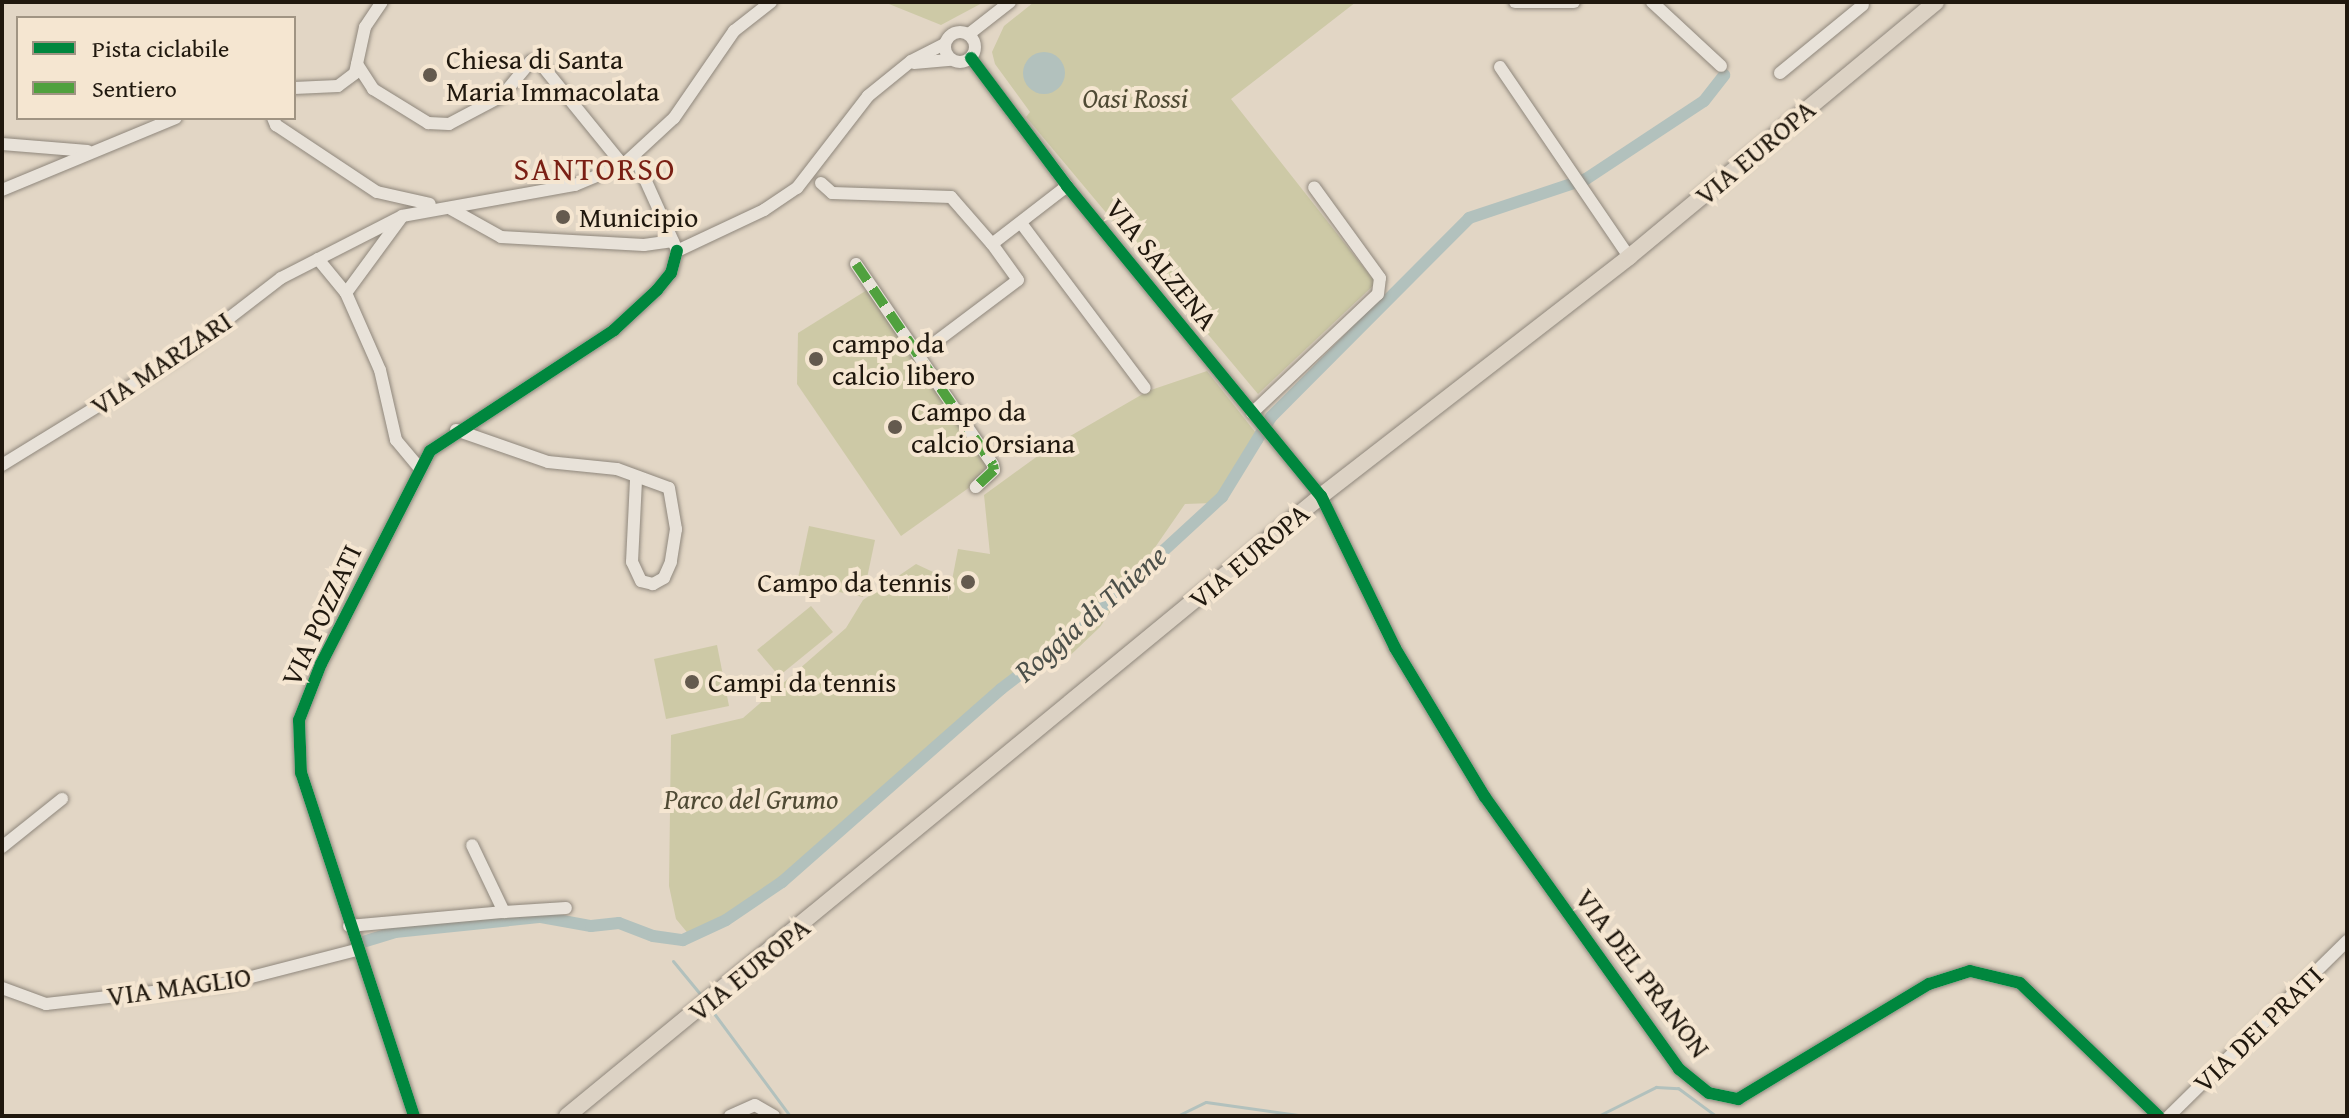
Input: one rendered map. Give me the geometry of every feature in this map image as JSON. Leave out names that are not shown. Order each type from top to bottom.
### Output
[{"type":"main road","name":"VIA EUROPA","points":[[567,1116],[1321,496],[1629,257],[1936,2]]},
{"type":"street","points":[[296,88],[338,86],[355,73],[365,27],[382,2]]},
{"type":"street","points":[[276,120],[377,192],[417,204],[477,203],[575,185],[635,157],[674,118],[734,31],[771,2]]},
{"type":"street","points":[[451,209],[501,237],[675,246],[764,210],[797,188],[868,96],[906,64],[945,44],[955,32],[969,34],[1010,2]]},
{"type":"street","points":[[1515,2],[1574,2]]},
{"type":"street","points":[[1652,2],[1721,66]]},
{"type":"street","points":[[1780,73],[1864,3]]},
{"type":"street","points":[[906,64],[971,58],[976,45],[969,34]]},
{"type":"street","points":[[945,44],[951,60]]},
{"type":"street","name":"VIA SALZENA","points":[[971,58],[1067,186],[1321,496]]},
{"type":"street","points":[[357,64],[373,89],[428,123],[449,124],[502,96],[531,61],[540,63],[623,165]]},
{"type":"street","points":[[1500,67],[1574,182],[1629,257]]},
{"type":"street","points":[[2,190],[75,162],[88,151],[171,120]]},
{"type":"street","points":[[2,144],[88,151]]},
{"type":"street","points":[[635,157],[675,246]]},
{"type":"street","points":[[821,183],[832,193],[951,197],[992,244],[1018,280],[937,341]]},
{"type":"street","points":[[992,244],[1067,186]]},
{"type":"street","points":[[1255,416],[1378,294],[1380,278],[1314,187]]},
{"type":"street","name":"VIA MARZARI","points":[[2,465],[181,355],[281,278],[402,216],[477,203]]},
{"type":"street","points":[[346,293],[402,216]]},
{"type":"street","points":[[1021,223],[1145,388]]},
{"type":"street","name":"VIA POZZATI","points":[[414,1116],[356,950],[301,773],[299,720],[321,664],[419,467],[456,430],[614,330],[671,273],[675,246]]},
{"type":"street","points":[[318,259],[346,293],[380,370],[396,440],[419,467]]},
{"type":"street","points":[[856,264],[993,465],[988,478],[976,487]]},
{"type":"street","points":[[456,430],[548,462],[617,469],[636,479],[662,483],[675,502],[671,562],[664,578],[653,584],[641,581],[632,562],[636,479]]},
{"type":"street","name":"VIA DEL PRANON","points":[[1321,496],[1395,648],[1485,797],[1649,1030],[1679,1069],[1709,1093],[1738,1099],[1929,984],[1970,971],[2020,983],[2158,1116]]},
{"type":"street","points":[[2,847],[62,799]]},
{"type":"street","points":[[472,845],[504,912]]},
{"type":"street","points":[[349,926],[566,908]]},
{"type":"street","name":"VIA DEI PRATI","points":[[2169,1116],[2347,941]]},
{"type":"street","name":"VIA MAGLIO","points":[[2,988],[46,1004],[224,984],[356,950]]},
{"type":"street","points":[[730,1116],[755,1105],[774,1116]]},
{"type":"green space","points":[[884,2],[984,2],[941,25]]},
{"type":"green space","name":"Oasi Rossi","points":[[1034,2],[1356,2],[1231,99],[1376,283],[1258,394],[1026,117],[1030,112],[995,64],[992,52],[1004,26]]},
{"type":"green space","name":"Campo da calcio Orsiana","points":[[867,290],[994,470],[901,536],[797,384],[798,333]]},
{"type":"green space","name":"Parco del Grumo","points":[[1207,371],[1263,442],[1213,503],[1185,504],[1100,627],[1058,667],[1024,668],[884,785],[882,798],[819,842],[801,864],[745,906],[691,937],[676,919],[669,886],[671,735],[743,718],[846,628],[863,600],[916,564],[948,579],[948,601],[958,549],[990,554],[984,495],[1046,450],[1148,391]]},
{"type":"green space","name":"Campi da tennis","points":[[809,526],[875,540],[863,597],[797,583]]},
{"type":"green space","points":[[811,606],[833,632],[779,676],[757,650]]},
{"type":"green space","name":"Campi da tennis","points":[[717,645],[729,706],[666,719],[654,659]]},
{"type":"shaded area","points":[[1044,52],[1059,58],[1065,73],[1059,88],[1044,94],[1029,88],[1023,73],[1029,58]]},
{"type":"waterway","name":"Roggia di Thiene","points":[[366,941],[395,932],[541,917],[591,926],[619,923],[653,936],[683,940],[726,920],[782,882],[1001,689],[1074,633],[1222,497],[1271,417],[1469,218],[1586,179],[1704,101],[1724,75]]},
{"type":"waterway","points":[[673,961],[701,995]]},
{"type":"waterway","points":[[713,1012],[790,1116]]},
{"type":"waterway","points":[[1598,1116],[1656,1087],[1678,1088],[1716,1116]]},
{"type":"waterway","points":[[1177,1116],[1206,1102],[1305,1116]]},
{"type":"marked path","points":[[856,264],[993,465],[994,470],[976,487]]},
{"type":"cycle path","points":[[971,58],[1067,186],[1321,496],[1395,648],[1485,797],[1679,1069],[1709,1093],[1738,1099],[1929,984],[1970,971],[2020,983],[2158,1116]]},
{"type":"cycle path","points":[[414,1116],[301,773],[299,720],[321,664],[430,451],[614,330],[671,273],[677,251]]},
{"type":"place","name":"Chiesa di Santa Maria Immacolata","points":[[430,75]]},
{"type":"place","name":"Municipio","points":[[563,217]]},
{"type":"place","name":"campo da calcio libero","points":[[816,359]]},
{"type":"place","name":"Campo da calcio Orsiana","points":[[895,427]]},
{"type":"place","name":"Campo da tennis","points":[[968,582]]},
{"type":"place","name":"Campi da tennis","points":[[692,682]]},
{"type":"district","name":"SANTORSO","points":[[595,169]]}]
